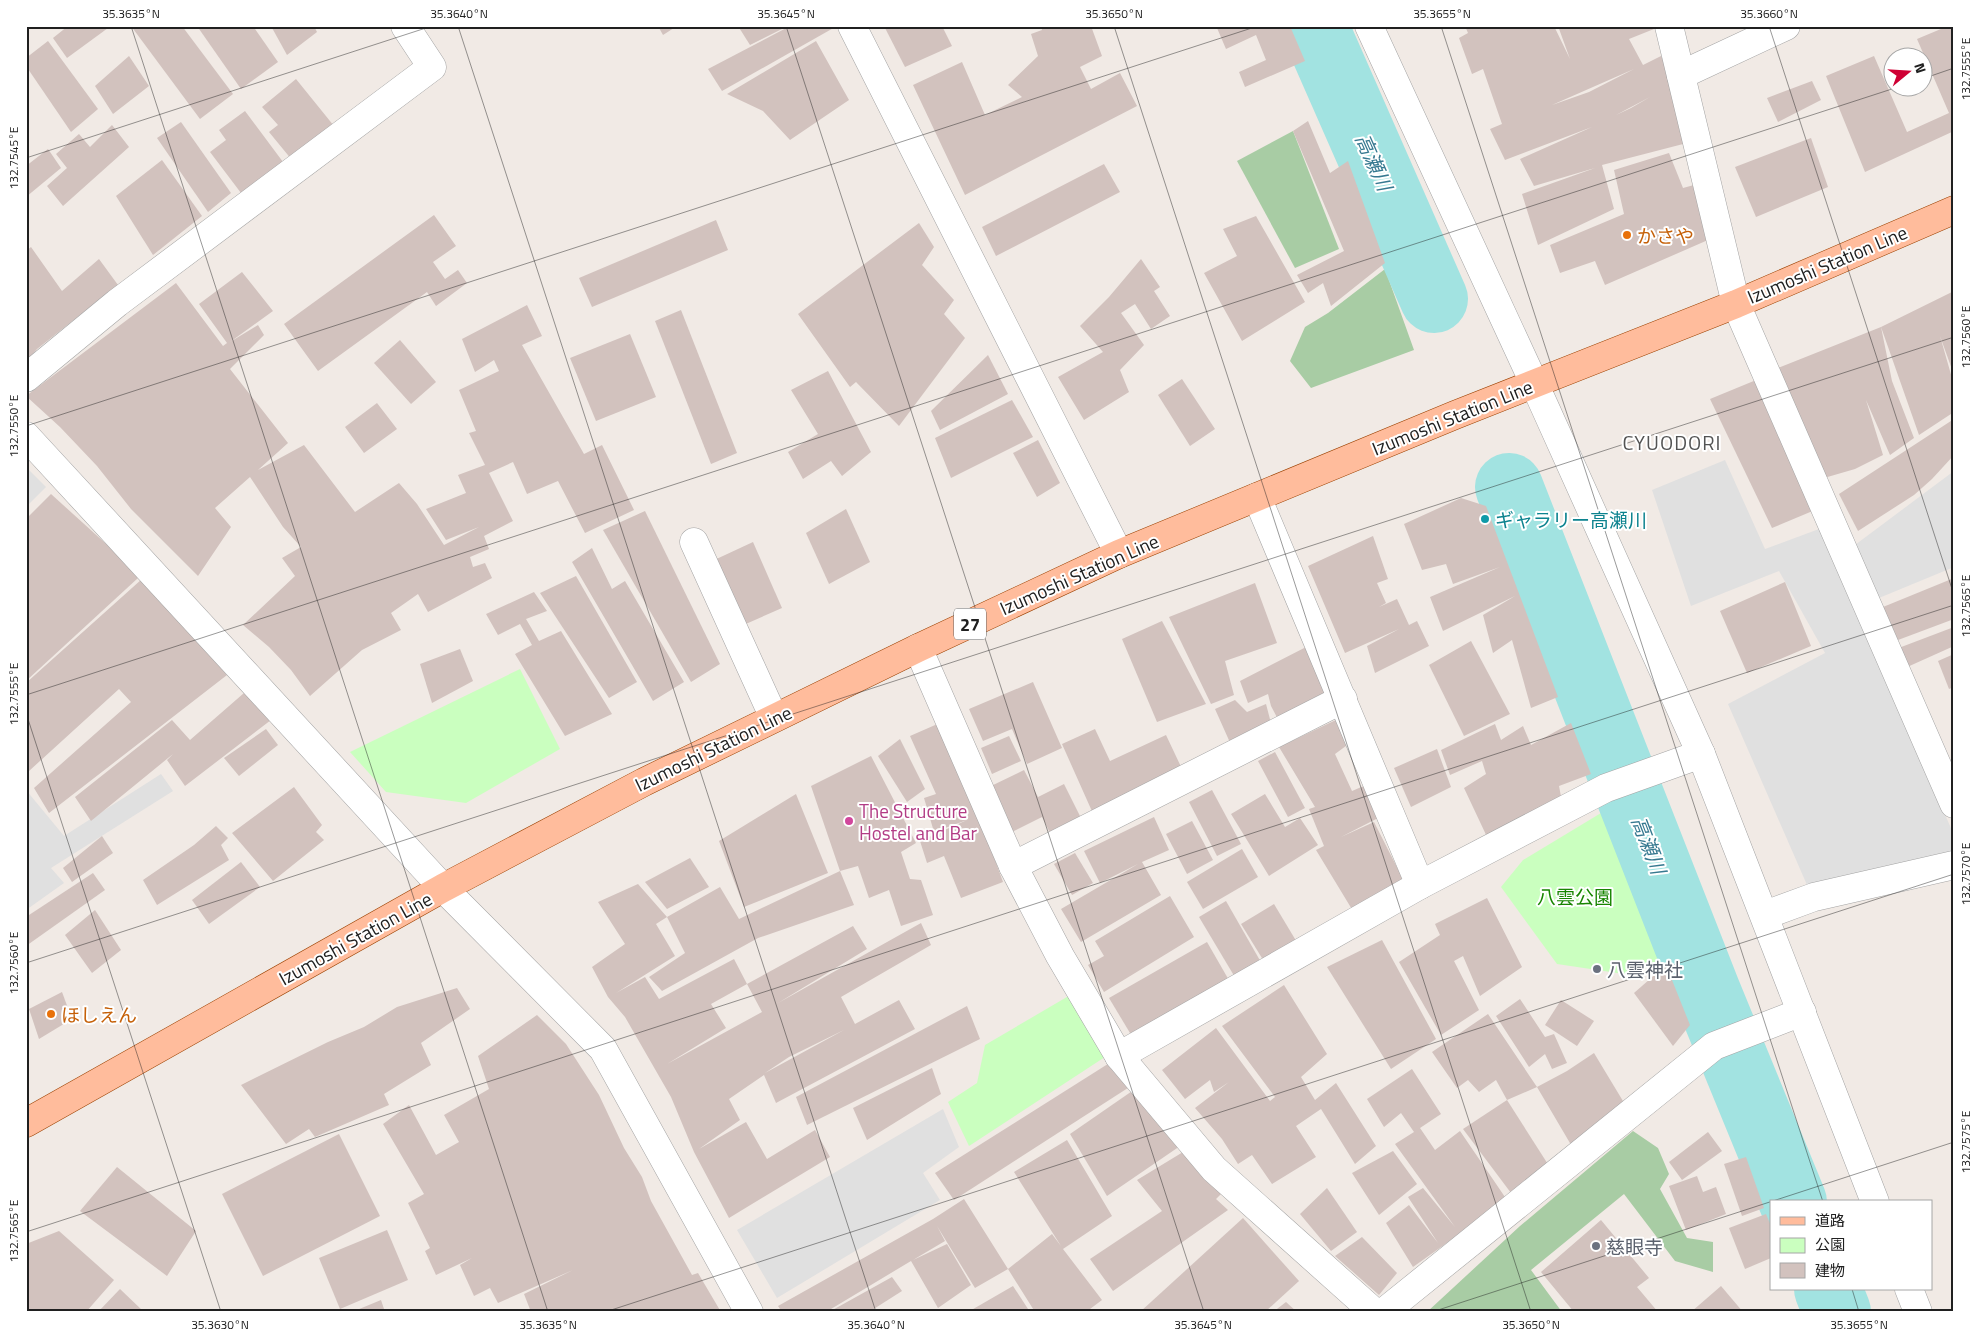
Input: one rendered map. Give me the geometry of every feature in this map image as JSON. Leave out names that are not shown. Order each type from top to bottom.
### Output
[{"type":"main road","name":"Izumoshi Station Line","points":[[26,1123],[443,888],[644,782],[918,648],[1119,554],[1534,383],[1736,304],[1954,210]]},
{"type":"street","points":[[26,378],[117,303],[432,67],[405,26]]},
{"type":"street","points":[[852,26],[1119,554]]},
{"type":"street","points":[[1368,26],[1534,383],[1701,754],[1874,1200]]},
{"type":"street","points":[[1669,26],[1736,304],[1954,804]]},
{"type":"street","points":[[1680,75],[1786,26]]},
{"type":"street","points":[[26,436],[443,888],[603,1049],[749,1312]]},
{"type":"street","points":[[1257,497],[1420,885]]},
{"type":"street","points":[[694,542],[774,718]]},
{"type":"street","points":[[918,648],[1013,866],[1060,956],[1119,1056],[1214,1169],[1374,1312]]},
{"type":"street","points":[[1013,866],[1343,699]]},
{"type":"street","points":[[1119,1056],[1420,885],[1606,788],[1701,754]]},
{"type":"street","points":[[1765,915],[1814,897],[1954,865]]},
{"type":"street","points":[[1384,1312],[1714,1046],[1802,1012]]},
{"type":"street","points":[[1909,1290],[1918,1312]]},
{"type":"green space","points":[[1293,131],[1339,249],[1295,268],[1237,161]]},
{"type":"green space","points":[[1385,269],[1414,350],[1311,388],[1290,361],[1305,327],[1328,313]]},
{"type":"green space","points":[[520,669],[560,749],[466,803],[386,792],[350,752]]},
{"type":"green space","name":"八雲公園","points":[[1601,813],[1660,960],[1638,972],[1624,974],[1557,964],[1501,887],[1523,860]]},
{"type":"green space","points":[[1072,994],[1108,1055],[969,1146],[948,1102],[977,1083],[985,1045]]},
{"type":"green space","points":[[1633,1131],[1658,1148],[1669,1174],[1660,1189],[1687,1238],[1713,1242],[1713,1272],[1675,1261],[1624,1194],[1531,1270],[1562,1312],[1427,1312],[1520,1226]]},
{"type":"shaded area","points":[[1725,460],[1765,549],[1819,529],[1954,835],[1954,853],[1807,885],[1728,704],[1825,653],[1779,571],[1691,606],[1652,490]]},
{"type":"shaded area","points":[[26,467],[46,487],[26,507]]},
{"type":"shaded area","points":[[1954,471],[1954,567],[1879,598],[1855,545]]},
{"type":"shaded area","points":[[161,774],[173,791],[51,868],[64,883],[26,910],[26,790],[64,836]]},
{"type":"shaded area","points":[[943,1109],[959,1147],[923,1173],[940,1200],[777,1298],[737,1230]]},
{"type":"building","points":[[68,26],[107,26],[108,28],[67,58],[53,38]]},
{"type":"building","points":[[131,26],[182,26],[233,94],[200,119]]},
{"type":"building","points":[[197,26],[253,26],[278,62],[241,89]]},
{"type":"building","points":[[271,26],[314,26],[317,32],[287,55]]},
{"type":"building","points":[[658,26],[677,26],[663,35]]},
{"type":"building","points":[[738,26],[788,26],[750,45]]},
{"type":"building","points":[[790,26],[837,26],[722,91],[708,69]]},
{"type":"building","points":[[884,26],[942,26],[952,46],[905,67]]},
{"type":"building","points":[[1041,26],[1091,26],[1102,56],[1080,67],[1091,89],[1120,73],[1137,106],[965,195],[913,85],[962,62],[985,115],[1022,97],[1008,85],[1038,56],[1031,34],[1042,30]]},
{"type":"building","points":[[1220,26],[1290,26],[1305,61],[1245,87],[1239,72],[1266,60],[1256,35],[1226,49],[1217,28]]},
{"type":"building","points":[[1465,26],[1554,26],[1570,59],[1558,26],[1653,26],[1654,29],[1629,39],[1643,65],[1661,56],[1675,85],[1687,143],[1602,165],[1614,209],[1538,245],[1522,194],[1595,168],[1534,186],[1520,159],[1592,127],[1505,160],[1490,129],[1502,124],[1483,69],[1472,74],[1459,38],[1468,33]],"holes":[[[1634,69],[1589,92],[1552,105]],[[1650,97],[1631,108],[1616,115]]]},
{"type":"building","points":[[1948,26],[1954,26],[1954,131],[1865,172],[1826,76],[1874,56],[1882,74],[1882,98],[1892,98],[1907,132],[1949,113],[1932,74],[1932,48],[1921,48],[1917,39]]},
{"type":"building","points":[[48,41],[98,109],[71,132],[26,66],[26,58]]},
{"type":"building","points":[[816,41],[849,100],[790,140],[763,111],[727,94]]},
{"type":"building","points":[[129,56],[149,86],[113,114],[95,86]]},
{"type":"building","points":[[296,79],[334,126],[292,160],[269,132],[278,125],[262,107]]},
{"type":"building","points":[[1812,81],[1821,100],[1778,122],[1767,98]]},
{"type":"building","points":[[245,111],[283,162],[241,193],[210,152],[226,140],[219,130]]},
{"type":"building","points":[[1308,121],[1330,173],[1348,161],[1385,263],[1331,306],[1323,283],[1308,293],[1297,275],[1344,251],[1293,131]]},
{"type":"building","points":[[181,122],[231,193],[208,212],[157,138]]},
{"type":"building","points":[[112,125],[129,147],[63,206],[47,186],[67,168],[56,154],[79,134],[90,147]]},
{"type":"building","points":[[1811,138],[1828,187],[1756,217],[1735,167]]},
{"type":"building","points":[[48,149],[61,168],[26,197],[26,166]]},
{"type":"building","points":[[1669,153],[1683,188],[1694,185],[1708,240],[1605,285],[1595,261],[1560,273],[1550,245],[1624,214],[1614,170]]},
{"type":"building","points":[[162,160],[202,216],[153,255],[116,196]]},
{"type":"building","points":[[1104,164],[1120,192],[996,256],[982,227]]},
{"type":"building","points":[[434,215],[456,246],[433,262],[445,279],[458,270],[467,283],[436,306],[427,292],[318,371],[284,324]]},
{"type":"building","points":[[1256,216],[1305,302],[1242,341],[1204,273],[1237,256],[1223,229]]},
{"type":"building","points":[[716,220],[728,250],[592,307],[579,278]]},
{"type":"building","points":[[919,223],[934,247],[922,265],[954,300],[944,314],[965,338],[899,426],[856,382],[850,387],[798,314]]},
{"type":"building","points":[[31,247],[62,291],[99,259],[118,285],[37,349],[26,362],[26,251]]},
{"type":"building","points":[[1141,259],[1160,287],[1154,291],[1170,316],[1151,329],[1135,304],[1121,313],[1144,345],[1120,370],[1129,392],[1084,420],[1058,377],[1103,352],[1080,326],[1109,297]]},
{"type":"building","points":[[242,272],[273,311],[230,342],[258,325],[264,335],[230,369],[288,443],[258,470],[304,445],[355,512],[399,483],[417,504],[444,545],[479,527],[446,540],[426,509],[466,493],[458,475],[485,465],[469,433],[476,431],[459,390],[499,371],[494,360],[475,372],[462,339],[527,305],[542,336],[522,345],[584,454],[602,445],[634,510],[585,533],[558,481],[527,494],[513,462],[489,473],[513,521],[484,536],[489,549],[470,557],[473,567],[485,563],[492,578],[428,612],[418,594],[391,613],[401,630],[362,650],[310,696],[291,670],[269,647],[243,625],[295,576],[282,558],[301,547],[283,527],[250,477],[215,508],[231,527],[198,576],[131,509],[97,466],[60,427],[26,396],[176,283],[223,346],[227,343],[199,304]]},
{"type":"building","points":[[1954,291],[1954,375],[1940,336],[1954,385],[1954,412],[1919,435],[1881,327]]},
{"type":"building","points":[[681,310],[737,453],[711,464],[655,321]]},
{"type":"building","points":[[1881,327],[1892,381],[1914,438],[1890,455],[1866,400],[1883,455],[1855,469],[1824,478],[1778,368]]},
{"type":"building","points":[[630,334],[656,397],[596,421],[570,358]]},
{"type":"building","points":[[400,340],[436,382],[411,404],[374,363]]},
{"type":"building","points":[[988,355],[1008,394],[940,430],[931,411]]},
{"type":"building","points":[[828,371],[871,452],[842,476],[831,461],[803,479],[788,452],[818,434],[791,390]]},
{"type":"building","points":[[1761,378],[1815,510],[1772,528],[1710,399]]},
{"type":"building","points":[[1182,379],[1215,429],[1190,446],[1158,395]]},
{"type":"building","points":[[1012,400],[1033,437],[951,478],[935,438]]},
{"type":"building","points":[[377,403],[397,429],[364,453],[345,427]]},
{"type":"building","points":[[1954,419],[1954,455],[1914,495],[1858,531],[1839,494]]},
{"type":"building","points":[[1038,440],[1060,483],[1037,497],[1013,453]]},
{"type":"building","points":[[51,494],[115,552],[138,578],[26,681],[26,519]]},
{"type":"building","points":[[1461,498],[1486,506],[1558,697],[1531,708],[1512,640],[1493,653],[1483,615],[1515,596],[1443,631],[1430,597],[1500,567],[1453,584],[1446,564],[1422,570],[1404,524]]},
{"type":"building","points":[[846,509],[870,562],[829,584],[806,533]]},
{"type":"building","points":[[645,511],[720,664],[691,682],[603,530]]},
{"type":"building","points":[[1373,536],[1388,579],[1377,583],[1386,603],[1379,607],[1397,599],[1409,625],[1417,621],[1429,646],[1375,673],[1367,646],[1399,629],[1345,653],[1308,566]]},
{"type":"building","points":[[753,542],[782,608],[739,627],[710,562]]},
{"type":"building","points":[[592,548],[612,589],[625,581],[684,682],[653,701],[572,562]]},
{"type":"building","points":[[576,576],[637,682],[609,698],[540,593]]},
{"type":"building","points":[[1954,578],[1954,619],[1898,640],[1883,607]]},
{"type":"building","points":[[142,579],[227,675],[49,813],[34,788],[131,702],[119,689],[29,771],[26,767],[26,683]]},
{"type":"building","points":[[1785,582],[1811,646],[1747,673],[1720,611]]},
{"type":"building","points":[[1255,583],[1277,643],[1225,661],[1234,695],[1211,704],[1169,617]]},
{"type":"building","points":[[534,592],[547,611],[526,619],[539,641],[561,631],[612,714],[565,736],[515,654],[532,645],[520,624],[498,635],[486,614]]},
{"type":"building","points":[[1162,621],[1206,704],[1157,722],[1122,639]]},
{"type":"building","points":[[1954,627],[1954,646],[1905,668],[1896,649]]},
{"type":"building","points":[[1471,641],[1510,714],[1464,736],[1429,665]]},
{"type":"building","points":[[1310,645],[1332,695],[1280,723],[1271,706],[1268,694],[1248,703],[1240,681]]},
{"type":"building","points":[[460,649],[473,681],[432,703],[420,664]]},
{"type":"building","points":[[1954,654],[1954,687],[1949,689],[1938,661]]},
{"type":"building","points":[[1033,682],[1062,748],[1027,764],[1012,729],[983,741],[969,709]]},
{"type":"building","points":[[244,693],[271,720],[185,786],[167,760],[173,754],[91,821],[75,797],[172,720],[190,740]]},
{"type":"building","points":[[1235,700],[1247,712],[1266,704],[1272,727],[1232,747],[1215,709]]},
{"type":"building","points":[[1338,719],[1350,743],[1335,754],[1352,791],[1366,785],[1380,817],[1341,837],[1374,822],[1404,881],[1353,911],[1316,850],[1324,846],[1309,809],[1315,807],[1279,747]]},
{"type":"building","points":[[942,722],[967,783],[976,816],[987,838],[1003,882],[961,898],[944,856],[927,863],[920,841],[967,820],[934,832],[924,798],[936,794],[910,736]]},
{"type":"building","points":[[1571,723],[1591,774],[1559,786],[1563,807],[1488,839],[1464,788],[1486,774],[1482,761],[1450,775],[1441,750],[1495,724],[1501,740],[1523,726],[1531,745]]},
{"type":"building","points":[[266,729],[278,745],[239,776],[224,758]]},
{"type":"building","points":[[1095,729],[1110,761],[1166,735],[1183,771],[1095,818],[1062,744]]},
{"type":"building","points":[[1009,736],[1021,761],[992,774],[981,748]]},
{"type":"building","points":[[900,739],[925,789],[907,802],[878,756]]},
{"type":"building","points":[[1437,749],[1451,787],[1411,807],[1394,768]]},
{"type":"building","points":[[1275,752],[1305,808],[1288,817],[1258,761]]},
{"type":"building","points":[[871,756],[916,843],[901,852],[910,879],[921,880],[933,915],[901,926],[889,890],[869,898],[858,866],[840,871],[811,786]]},
{"type":"building","points":[[1024,770],[1038,797],[1064,784],[1083,822],[1052,837],[1042,817],[1012,832],[989,787]]},
{"type":"building","points":[[294,787],[322,825],[316,832],[324,840],[273,881],[232,833]]},
{"type":"building","points":[[1212,790],[1241,844],[1217,856],[1189,802]]},
{"type":"building","points":[[796,794],[828,873],[744,907],[719,841]]},
{"type":"building","points":[[1265,794],[1285,827],[1300,818],[1318,845],[1269,876],[1231,814]]},
{"type":"building","points":[[1154,817],[1169,850],[1142,862],[1161,895],[1081,942],[1061,909],[1138,864],[1100,883],[1084,851]]},
{"type":"building","points":[[1192,821],[1213,860],[1187,874],[1166,834]]},
{"type":"building","points":[[216,826],[228,838],[221,845],[229,860],[157,905],[143,880],[194,845]]},
{"type":"building","points":[[102,836],[113,853],[72,882],[63,868]]},
{"type":"building","points":[[1242,849],[1258,877],[1203,909],[1187,882]]},
{"type":"building","points":[[1075,853],[1093,883],[1072,895],[1054,864]]},
{"type":"building","points":[[690,858],[709,887],[667,909],[645,882]]},
{"type":"building","points":[[241,862],[260,887],[209,924],[192,900]]},
{"type":"building","points":[[840,871],[854,905],[758,938],[662,991],[649,977],[685,953],[667,917],[720,887],[739,919]]},
{"type":"building","points":[[93,873],[105,890],[26,946],[26,917]]},
{"type":"building","points":[[638,884],[667,917],[656,924],[675,956],[616,993],[645,977],[659,999],[734,959],[747,984],[853,926],[867,949],[778,1003],[921,923],[931,945],[841,997],[855,1024],[899,1000],[915,1029],[776,1103],[764,1075],[729,1099],[740,1120],[699,1149],[746,1122],[767,1159],[815,1130],[830,1157],[729,1218],[694,1152],[671,1097],[625,1017],[608,997],[592,967],[625,944],[598,902]],"holes":[[[747,984],[762,1012],[667,1064],[726,1028],[711,1004]],[[844,1030],[765,1073],[789,1057]]]},
{"type":"building","points":[[1170,896],[1194,937],[1104,992],[1088,965],[1104,956],[1095,941]]},
{"type":"building","points":[[1487,898],[1522,967],[1480,996],[1463,956],[1454,961],[1479,1010],[1441,1035],[1399,962],[1440,935],[1435,924]]},
{"type":"building","points":[[1226,901],[1262,964],[1236,979],[1199,917]]},
{"type":"building","points":[[1274,904],[1298,944],[1265,963],[1241,924]]},
{"type":"building","points":[[95,910],[121,950],[92,973],[65,935]]},
{"type":"building","points":[[1382,940],[1436,1039],[1391,1069],[1327,967]]},
{"type":"building","points":[[1207,942],[1230,982],[1133,1038],[1109,998]]},
{"type":"building","points":[[1666,965],[1690,1025],[1673,1046],[1634,993]]},
{"type":"building","points":[[1284,985],[1327,1054],[1301,1077],[1315,1100],[1336,1083],[1376,1146],[1355,1164],[1321,1109],[1296,1126],[1316,1157],[1272,1184],[1252,1155],[1238,1164],[1222,1139],[1195,1108],[1229,1082],[1214,1092],[1210,1080],[1185,1099],[1162,1070],[1216,1028],[1270,1101],[1275,1097],[1222,1026]]},
{"type":"building","points":[[457,988],[470,1009],[421,1043],[431,1065],[384,1094],[389,1105],[315,1137],[309,1129],[286,1144],[241,1085],[328,1042],[364,1027],[397,1007]]},
{"type":"building","points":[[62,992],[72,1019],[39,1039],[29,1009]]},
{"type":"building","points":[[1520,999],[1545,1037],[1554,1034],[1567,1063],[1552,1069],[1545,1054],[1529,1067],[1496,1016]]},
{"type":"building","points":[[1561,1000],[1594,1021],[1577,1046],[1545,1025]]},
{"type":"building","points":[[967,1006],[980,1039],[807,1125],[796,1097]]},
{"type":"building","points":[[1488,1014],[1537,1087],[1507,1100],[1496,1080],[1479,1092],[1468,1080],[1457,1088],[1432,1052]]},
{"type":"building","points":[[537,1015],[566,1044],[599,1095],[624,1148],[642,1177],[651,1201],[692,1275],[698,1273],[721,1312],[531,1312],[524,1294],[573,1270],[498,1303],[490,1288],[474,1296],[460,1265],[472,1258],[436,1275],[425,1251],[430,1248],[408,1203],[424,1194],[383,1124],[409,1105],[436,1155],[459,1142],[444,1115],[489,1089],[478,1056]]},
{"type":"building","points":[[1594,1053],[1632,1116],[1577,1155],[1537,1087],[1567,1071]]},
{"type":"building","points":[[1111,1062],[1131,1086],[954,1200],[935,1173]]},
{"type":"building","points":[[932,1068],[941,1094],[867,1140],[853,1108]]},
{"type":"building","points":[[1412,1069],[1441,1114],[1420,1128],[1435,1150],[1460,1131],[1507,1200],[1413,1267],[1386,1223],[1409,1205],[1438,1243],[1408,1197],[1423,1188],[1455,1227],[1395,1144],[1414,1132],[1401,1113],[1384,1127],[1367,1099]]},
{"type":"building","points":[[1138,1087],[1183,1144],[1107,1196],[1070,1134]]},
{"type":"building","points":[[1507,1100],[1551,1169],[1514,1197],[1463,1129]]},
{"type":"building","points":[[1708,1132],[1722,1151],[1682,1180],[1669,1162]]},
{"type":"building","points":[[339,1134],[380,1216],[263,1276],[222,1194]]},
{"type":"building","points":[[1067,1140],[1112,1216],[1063,1249],[1102,1300],[1086,1312],[1035,1312],[1008,1269],[1052,1234],[1061,1246],[1014,1172]]},
{"type":"building","points":[[1188,1149],[1226,1189],[1216,1199],[1228,1210],[1113,1291],[1090,1259],[1162,1211],[1137,1180]]},
{"type":"building","points":[[1393,1151],[1417,1184],[1379,1215],[1352,1173]]},
{"type":"building","points":[[1746,1157],[1764,1208],[1742,1216],[1724,1164]]},
{"type":"building","points":[[117,1167],[196,1231],[167,1276],[80,1211]]},
{"type":"building","points":[[1697,1176],[1703,1192],[1716,1187],[1726,1214],[1686,1230],[1669,1186]]},
{"type":"building","points":[[1327,1188],[1357,1232],[1331,1251],[1300,1214]]},
{"type":"building","points":[[964,1199],[1008,1269],[975,1288],[937,1226],[945,1241],[913,1260],[947,1244],[971,1285],[938,1308],[911,1261],[826,1312],[782,1312],[778,1306],[933,1219]]},
{"type":"building","points":[[1766,1214],[1770,1224],[1770,1258],[1745,1269],[1729,1228]]},
{"type":"building","points":[[1243,1218],[1299,1281],[1265,1312],[1140,1312]]},
{"type":"building","name":"慈眼寺","points":[[1601,1220],[1649,1278],[1637,1287],[1658,1312],[1574,1312],[1541,1272]]},
{"type":"building","points":[[387,1230],[408,1280],[340,1309],[319,1258]]},
{"type":"building","points":[[59,1231],[114,1280],[86,1312],[26,1312],[26,1244]]},
{"type":"building","points":[[1362,1237],[1397,1273],[1379,1295],[1335,1256]]},
{"type":"building","points":[[892,1277],[902,1291],[869,1312],[829,1312]]},
{"type":"building","points":[[1013,1286],[1030,1312],[968,1312]]},
{"type":"building","points":[[1721,1286],[1743,1312],[1691,1312]]},
{"type":"building","points":[[120,1289],[144,1312],[98,1312]]},
{"type":"building","points":[[381,1300],[385,1312],[352,1312]]},
{"type":"building","points":[[1286,1302],[1297,1312],[1273,1312]]},
{"type":"waterway","name":"高瀬川","points":[[1314,26],[1434,299]]},
{"type":"waterway","name":"高瀬川","points":[[1509,487],[1706,990],[1792,1200]]},
{"type":"waterway","name":"高瀬川","points":[[1828,1290],[1837,1312]]},
{"type":"place","name":"かさや","points":[[1627,235]]},
{"type":"place","name":"ギャラリー高瀬川","points":[[1485,519]]},
{"type":"place","name":"The Structure Hostel and Bar","points":[[849,821]]},
{"type":"place","name":"八雲神社","points":[[1597,969]]},
{"type":"place","name":"ほしえん","points":[[51,1014]]},
{"type":"place","name":"慈眼寺","points":[[1596,1246]]},
{"type":"district","name":"CYUODORI","points":[[1672,442]]}]
